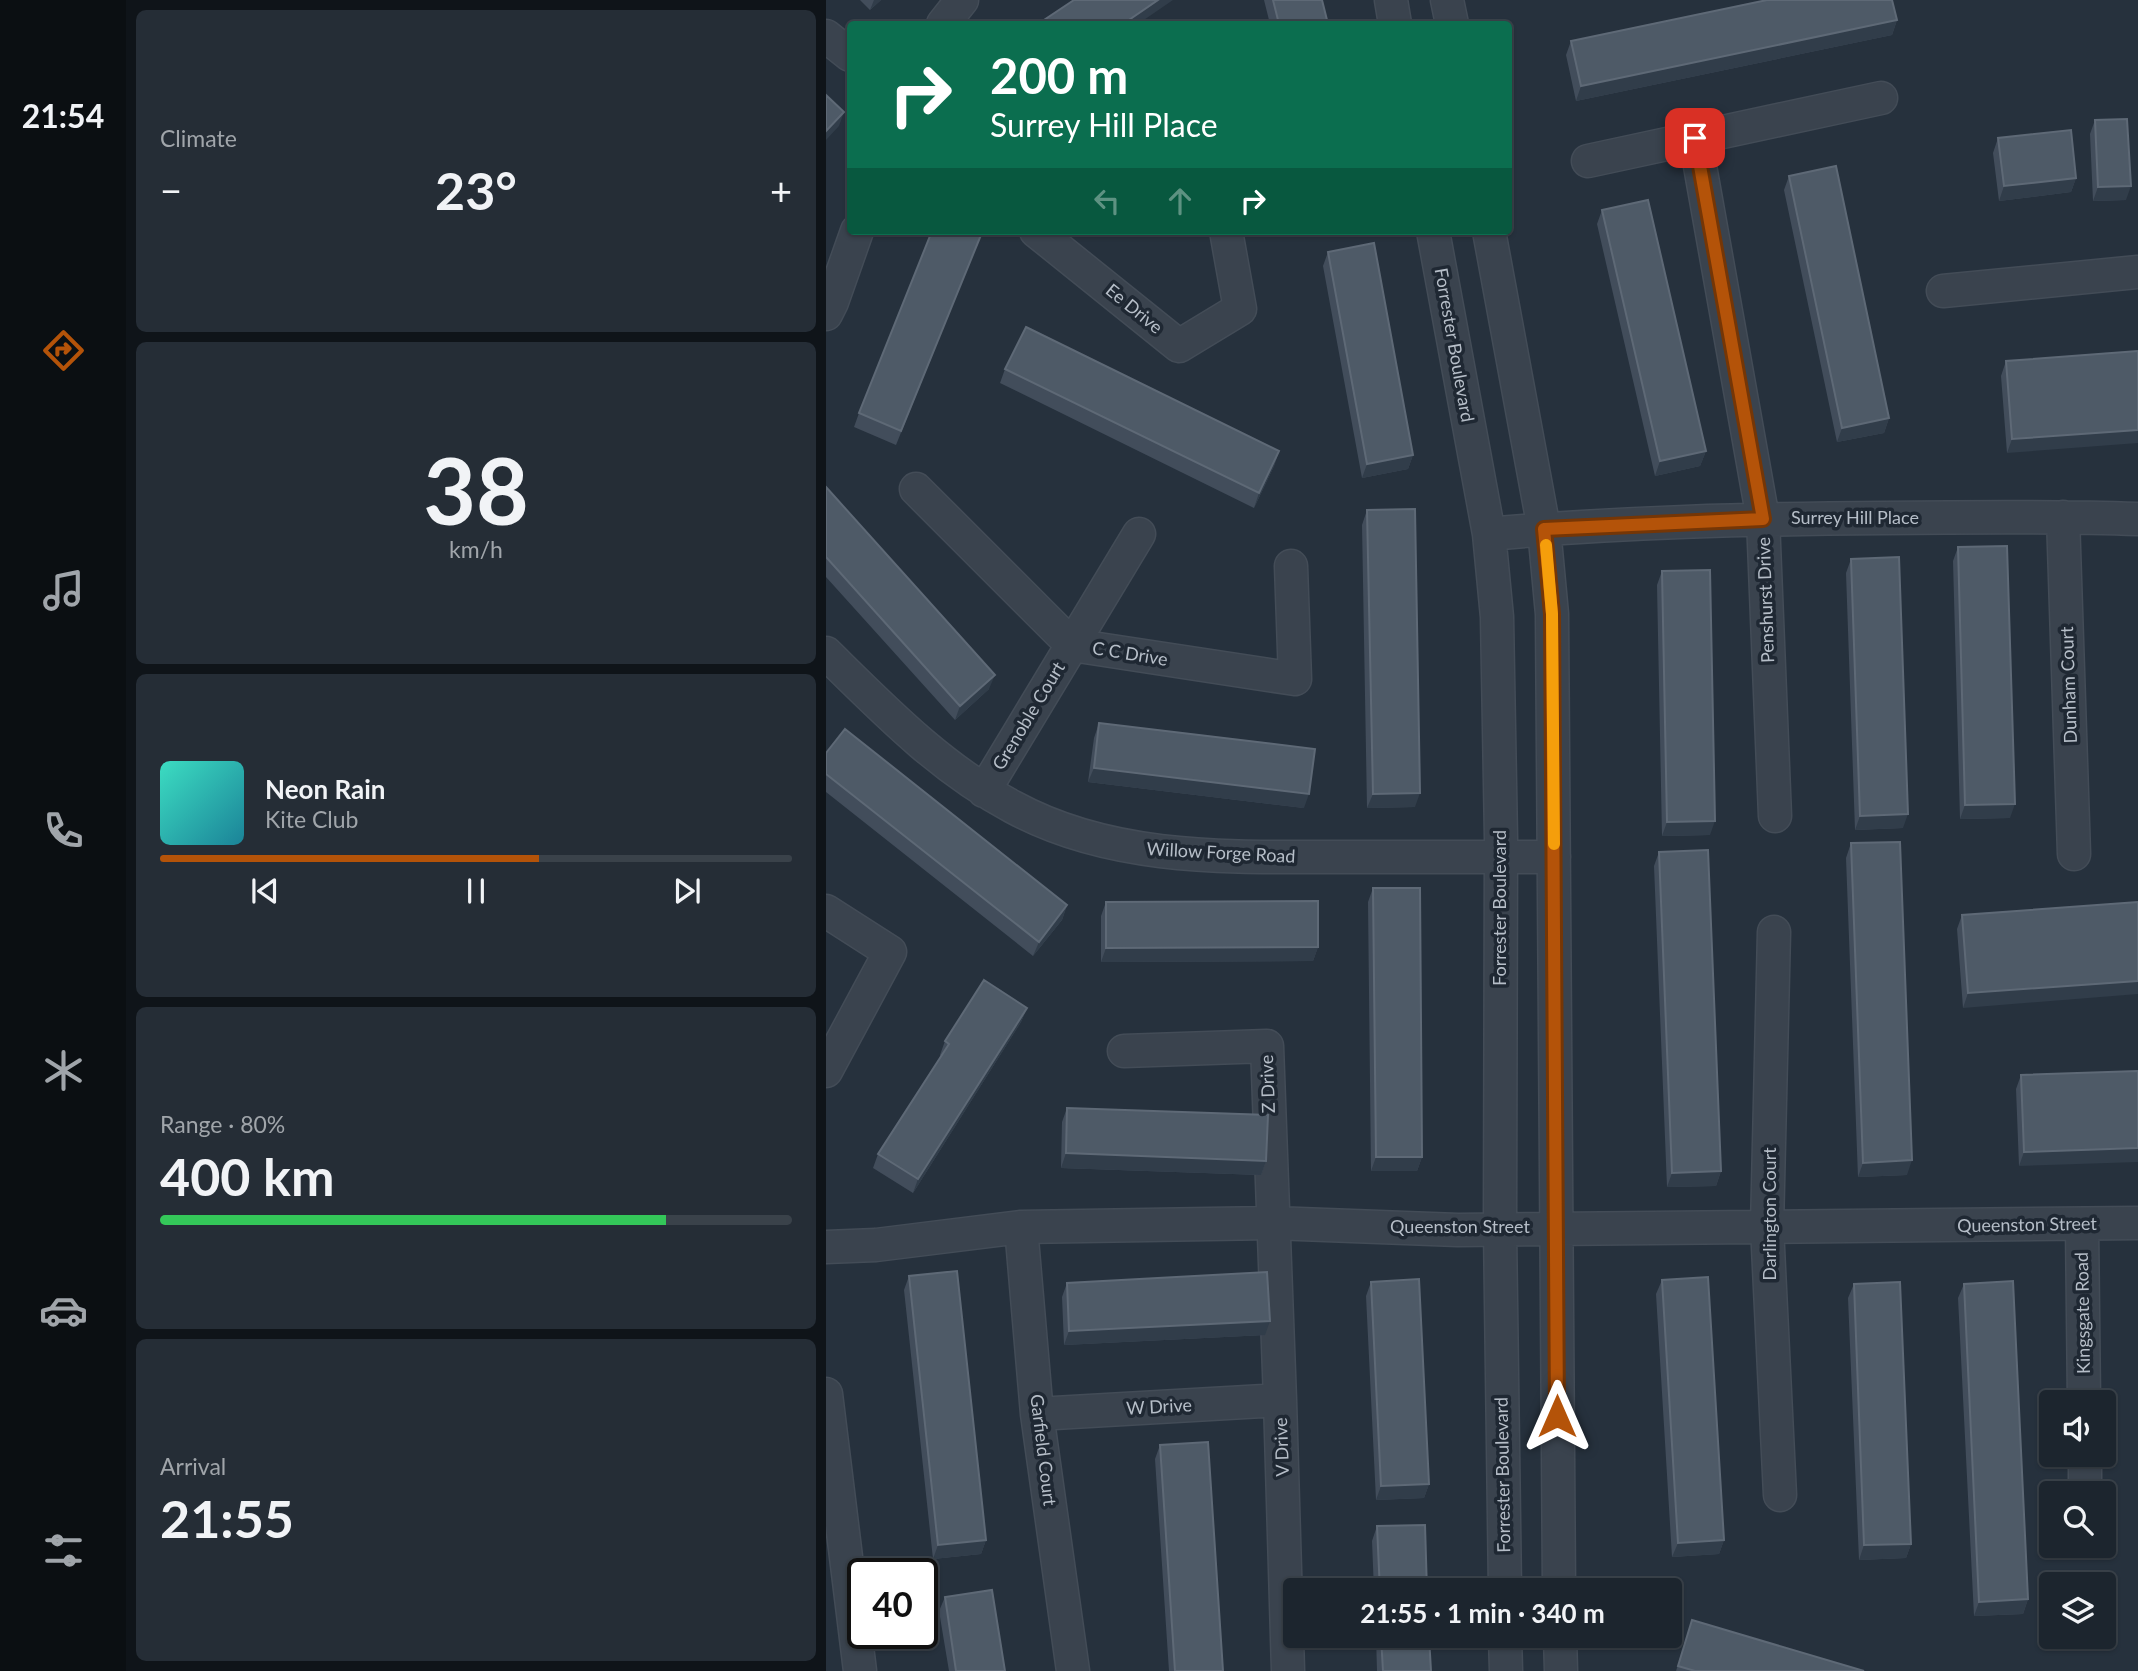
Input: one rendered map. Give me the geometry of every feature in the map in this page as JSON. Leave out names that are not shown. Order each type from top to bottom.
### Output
[{"type":"street","points":[[945,21],[962,0]]},
{"type":"street","points":[[1391,0],[1394,21]]},
{"type":"street","points":[[1447,0],[1451,21]]},
{"type":"street","points":[[826,36],[847,53]]},
{"type":"street","points":[[1588,161],[1881,97]]},
{"type":"street","name":"Penshurst Drive","points":[[1695,138],[1763,519],[1775,816]]},
{"type":"street","points":[[826,314],[856,235]]},
{"type":"street","name":"Ee Drive","points":[[1041,235],[1180,346],[1240,309],[1227,235]]},
{"type":"street","name":"Forrester Boulevard","points":[[1434,235],[1489,534],[1497,617],[1505,1578]]},
{"type":"street","points":[[1490,235],[1544,529],[1552,614],[1559,1578]]},
{"type":"street","points":[[1942,291],[2138,272]]},
{"type":"street","name":"C C Drive","points":[[916,489],[1072,645],[1295,679],[1291,566]]},
{"type":"street","name":"Dunham Court","points":[[2063,517],[2074,854]]},
{"type":"street","name":"Surrey Hill Place","points":[[1489,534],[1763,519],[2138,519]]},
{"type":"street","name":"Grenoble Court","points":[[984,791],[1139,534]]},
{"type":"street","name":"Willow Forge Road","points":[[826,653],[904,730],[984,791],[1059,829],[1104,842],[1170,854],[1249,857],[1555,857]]},
{"type":"street","points":[[826,911],[890,952],[826,1071]]},
{"type":"street","name":"Darlington Court","points":[[1774,932],[1767,1227],[1780,1495]]},
{"type":"street","name":"Z Drive","points":[[1124,1051],[1267,1046],[1273,1223]]},
{"type":"street","name":"Queenston Street","points":[[826,1247],[876,1245],[1021,1227],[1273,1223],[1458,1230],[2138,1223]]},
{"type":"street","name":"V Drive","points":[[1273,1223],[1288,1671]]},
{"type":"street","name":"Kingsgate Road","points":[[2082,1225],[2084,1390]]},
{"type":"street","name":"Garfield Court","points":[[1021,1227],[1037,1414],[1073,1671]]},
{"type":"street","points":[[826,1394],[860,1671]]},
{"type":"street","name":"W Drive","points":[[1037,1414],[1280,1400]]},
{"type":"street","points":[[1506,1648],[1506,1671]]},
{"type":"street","points":[[1560,1648],[1561,1671]]},
{"type":"building","points":[[1074,0],[1158,0],[1127,21],[1042,21]]},
{"type":"building","points":[[1273,0],[1322,0],[1327,21],[1278,21]]},
{"type":"building","points":[[1767,0],[1892,0],[1897,20],[1581,86],[1571,41]]},
{"type":"building","points":[[826,95],[844,112],[826,131]]},
{"type":"building","points":[[2127,119],[2131,186],[2098,187],[2095,120]]},
{"type":"building","points":[[2071,130],[2076,178],[2004,186],[1998,138]]},
{"type":"building","points":[[1836,166],[1889,418],[1842,428],[1789,176]]},
{"type":"building","points":[[1648,200],[1706,451],[1660,461],[1602,210]]},
{"type":"building","points":[[930,235],[981,235],[901,431],[859,413]]},
{"type":"building","points":[[1374,243],[1413,455],[1367,464],[1328,252]]},
{"type":"building","points":[[1026,327],[1279,451],[1259,493],[1005,369]]},
{"type":"building","points":[[2138,351],[2138,430],[2012,439],[2006,361]]},
{"type":"building","points":[[826,487],[995,675],[960,706],[826,557]]},
{"type":"building","points":[[1415,509],[1420,793],[1373,794],[1367,510]]},
{"type":"building","points":[[2007,546],[2015,804],[1965,805],[1958,547]]},
{"type":"building","points":[[1899,557],[1908,814],[1860,816],[1851,559]]},
{"type":"building","points":[[1710,570],[1715,821],[1667,822],[1662,571]]},
{"type":"building","points":[[1099,723],[1315,749],[1309,794],[1094,768]]},
{"type":"building","points":[[845,729],[1067,905],[1039,942],[826,774],[826,753]]},
{"type":"building","points":[[1900,842],[1912,1160],[1863,1163],[1851,843]]},
{"type":"building","points":[[1708,850],[1721,1171],[1672,1173],[1659,852]]},
{"type":"building","points":[[1373,888],[1420,888],[1422,1157],[1376,1157]]},
{"type":"building","points":[[1318,901],[1318,947],[1106,948],[1106,902]]},
{"type":"building","points":[[2138,902],[2138,981],[1968,993],[1962,915]]},
{"type":"building","points":[[984,980],[1027,1008],[918,1179],[878,1154],[949,1044],[945,1041]]},
{"type":"building","points":[[2138,1071],[2138,1148],[2024,1152],[2021,1075]]},
{"type":"building","points":[[1067,1108],[1268,1115],[1266,1161],[1066,1153]]},
{"type":"building","points":[[957,1271],[986,1540],[938,1545],[909,1276]]},
{"type":"building","points":[[1267,1272],[1270,1321],[1069,1331],[1067,1283]]},
{"type":"building","points":[[1708,1277],[1724,1540],[1678,1543],[1662,1280]]},
{"type":"building","points":[[1419,1279],[1429,1484],[1381,1486],[1371,1282]]},
{"type":"building","points":[[2013,1281],[2028,1599],[1979,1602],[1964,1284]]},
{"type":"building","points":[[1900,1282],[1911,1544],[1864,1545],[1854,1284]]},
{"type":"building","points":[[1208,1442],[1223,1671],[1175,1671],[1160,1445]]},
{"type":"building","points":[[1425,1525],[1427,1578],[1379,1578],[1377,1526]]},
{"type":"building","points":[[992,1590],[1005,1671],[956,1671],[945,1597]]},
{"type":"building","points":[[1692,1620],[1864,1671],[1695,1671],[1678,1666]]},
{"type":"building","points":[[1382,1648],[1430,1648],[1431,1671],[1383,1671]]},
{"type":"slow traffic","points":[[1546,545],[1552,614],[1554,844]]},
{"type":"route","points":[[1557,1416],[1552,614],[1544,529],[1763,519],[1695,138]]}]
